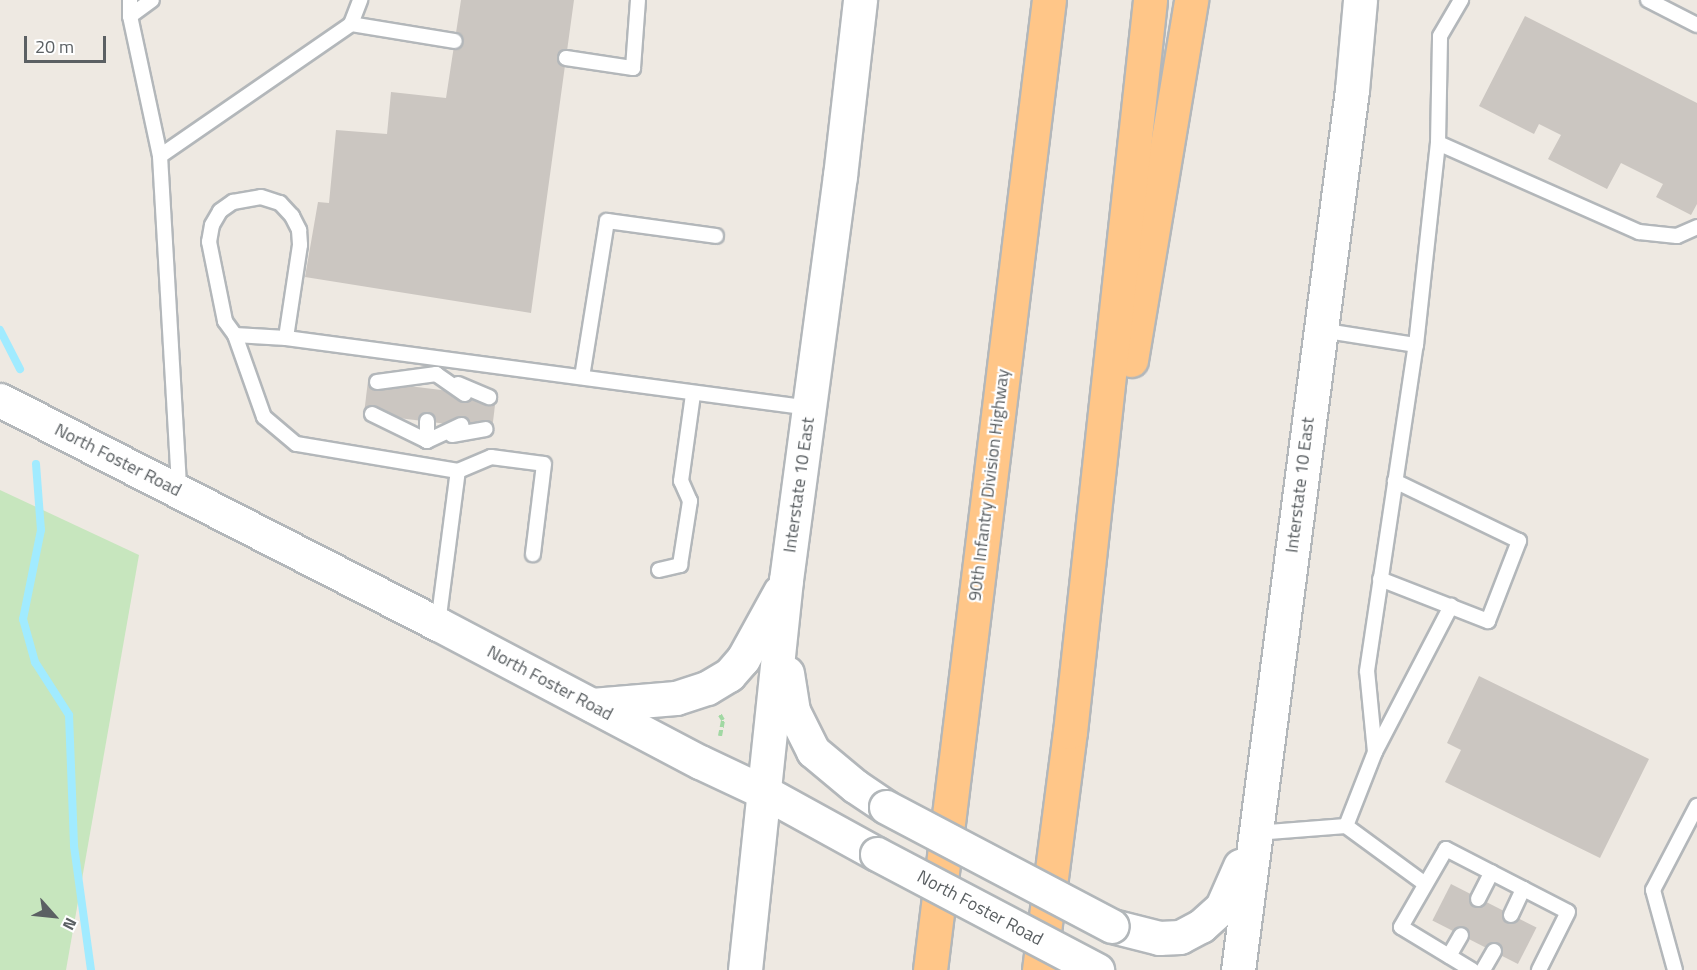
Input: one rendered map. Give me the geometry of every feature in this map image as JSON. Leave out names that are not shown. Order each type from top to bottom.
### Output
[{"type":"highway","points":[[1028,0],[1024,43],[1033,131]]},
{"type":"highway","name":"90th Infantry Division Highway","points":[[930,970],[1048,0]]},
{"type":"highway","points":[[1040,970],[1070,732],[1150,0]]},
{"type":"highway","points":[[1070,732],[1191,0]]},
{"type":"main road","name":"Interstate 10 East","points":[[745,970],[766,793],[786,580],[810,408],[860,0]]},
{"type":"main road","name":"Interstate 10 East","points":[[1238,970],[1352,90],[1360,0]]},
{"type":"main road","name":"North Foster Road","points":[[0,400],[766,793],[1097,970]]},
{"type":"main road","points":[[592,705],[676,698],[707,688],[729,675],[743,658],[786,580]]},
{"type":"main road","points":[[781,636],[793,711],[813,751],[855,786],[886,807],[1112,926],[1159,938],[1180,937],[1202,926],[1222,907],[1254,833]]},
{"type":"lane","points":[[130,0],[130,16],[160,156],[179,492]]},
{"type":"lane","points":[[130,16],[152,0]]},
{"type":"lane","points":[[160,156],[351,24],[360,0]]},
{"type":"lane","points":[[566,58],[633,68],[638,0]]},
{"type":"lane","points":[[1375,752],[1366,671],[1416,345],[1438,143],[1440,36],[1461,0]]},
{"type":"lane","points":[[1648,0],[1697,25]]},
{"type":"lane","points":[[351,24],[455,41]]},
{"type":"lane","points":[[1438,143],[1639,232],[1677,236],[1697,227]]},
{"type":"lane","points":[[286,338],[300,245],[299,230],[292,216],[280,203],[261,197],[233,202],[220,211],[212,225],[209,242],[225,321],[235,335],[264,417],[296,444],[458,471],[491,457],[544,464],[533,554]]},
{"type":"lane","points":[[582,377],[607,221],[716,236]]},
{"type":"lane","points":[[1320,330],[1416,345]]},
{"type":"lane","points":[[235,335],[286,338],[810,408]]},
{"type":"lane","points":[[431,389],[436,374],[437,359]]},
{"type":"lane","points":[[397,385],[436,374]]},
{"type":"lane","points":[[436,374],[465,394]]},
{"type":"lane","points":[[377,382],[436,374],[489,397]]},
{"type":"lane","points":[[660,570],[680,565],[690,501],[681,482],[693,394]]},
{"type":"lane","points":[[372,414],[427,441],[484,429]]},
{"type":"lane","points":[[393,417],[427,441]]},
{"type":"lane","points":[[424,465],[427,421]]},
{"type":"lane","points":[[427,441],[462,425]]},
{"type":"lane","points":[[438,624],[458,471]]},
{"type":"lane","points":[[1380,579],[1488,621],[1519,541],[1395,481]]},
{"type":"lane","points":[[1346,826],[1375,752],[1451,606]]},
{"type":"lane","points":[[1675,970],[1653,890],[1697,806]]},
{"type":"lane","points":[[1254,833],[1346,826],[1424,883]]},
{"type":"lane","points":[[1472,970],[1401,927],[1424,883],[1446,849],[1568,912],[1539,970]]},
{"type":"lane","points":[[1478,898],[1492,872]]},
{"type":"lane","points":[[1511,915],[1523,889]]},
{"type":"lane","points":[[1449,956],[1461,935]]},
{"type":"lane","points":[[1483,970],[1494,951]]},
{"type":"path","points":[[716,706],[723,720],[720,736]]},
{"type":"green space","points":[[0,490],[139,555],[66,970],[0,970]]},
{"type":"building","points":[[461,0],[574,0],[531,313],[305,277],[318,202],[329,203],[336,130],[387,134],[391,92],[446,98]]},
{"type":"building","points":[[1525,16],[1697,103],[1697,204],[1691,215],[1656,197],[1663,184],[1621,163],[1607,189],[1548,159],[1561,135],[1539,124],[1534,134],[1479,106]]},
{"type":"building","points":[[368,381],[496,397],[492,429],[364,414]]},
{"type":"building","points":[[1479,676],[1649,759],[1600,858],[1445,782],[1461,750],[1447,743]]},
{"type":"building","points":[[1451,884],[1537,928],[1518,964],[1432,921]]},
{"type":"waterway","points":[[0,330],[20,369]]},
{"type":"waterway","points":[[36,464],[41,530],[23,619],[35,662],[69,715],[74,846],[91,970]]}]
